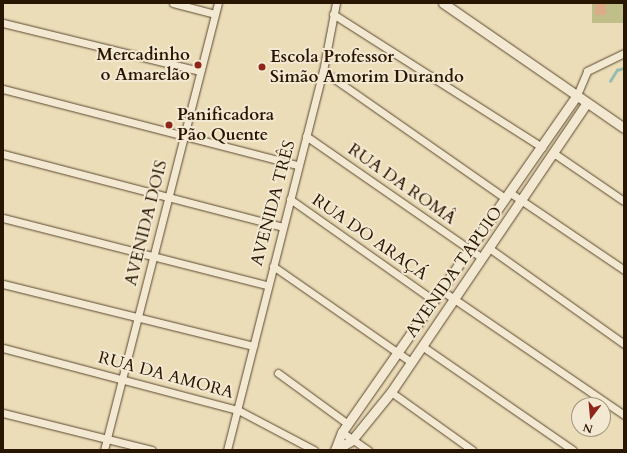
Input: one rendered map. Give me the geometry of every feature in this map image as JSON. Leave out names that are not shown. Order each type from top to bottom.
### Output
[{"type":"street","points":[[173,3],[215,14]]},
{"type":"street","name":"AVENIDA DOIS","points":[[104,450],[218,3]]},
{"type":"street","name":"AVENIDA TRÊS","points":[[227,450],[238,410],[266,285],[273,266],[323,71],[336,3]]},
{"type":"street","points":[[443,3],[624,128]]},
{"type":"street","points":[[333,14],[542,147]]},
{"type":"street","points":[[3,23],[200,71]]},
{"type":"street","points":[[576,95],[587,70],[624,53]]},
{"type":"street","points":[[323,71],[507,195],[523,200],[624,270]]},
{"type":"street","points":[[3,88],[184,133],[298,165]]},
{"type":"street","name":"AVENIDA TAPUIO","points":[[335,450],[342,432],[433,300],[542,147],[576,95]]},
{"type":"street","name":"AVENIDA TAPUIO","points":[[335,450],[352,440],[391,392],[555,154],[587,103]]},
{"type":"street","name":"RUA DA ROMÂ","points":[[306,136],[482,258]]},
{"type":"street","points":[[3,154],[169,196],[283,227]]},
{"type":"street","points":[[555,154],[624,201]]},
{"type":"street","name":"RUA DO ARAÇÁ","points":[[290,199],[433,300]]},
{"type":"street","points":[[3,218],[266,285]]},
{"type":"street","points":[[489,248],[624,344]]},
{"type":"street","points":[[273,266],[411,362]]},
{"type":"street","points":[[3,284],[252,346]]},
{"type":"street","points":[[441,290],[453,300],[624,415]]},
{"type":"street","points":[[422,346],[573,450]]},
{"type":"street","name":"RUA DA AMORA","points":[[3,348],[238,410],[314,450]]},
{"type":"street","points":[[278,373],[348,424]]},
{"type":"street","points":[[391,392],[472,450]]},
{"type":"street","points":[[3,413],[151,450]]},
{"type":"street","points":[[342,432],[368,450]]},
{"type":"shaded area","points":[[592,3],[624,3],[624,23],[592,23]]},
{"type":"building","points":[[595,3],[606,3],[606,15],[595,15]]},
{"type":"waterway","points":[[610,81],[617,70],[624,68]]},
{"type":"place","name":"Mercadinho o Amarelão","points":[[198,65]]},
{"type":"place","name":"Escola Professor Simão Amorim Durando","points":[[262,67]]},
{"type":"place","name":"Panificadora Pão Quente","points":[[169,125]]}]
